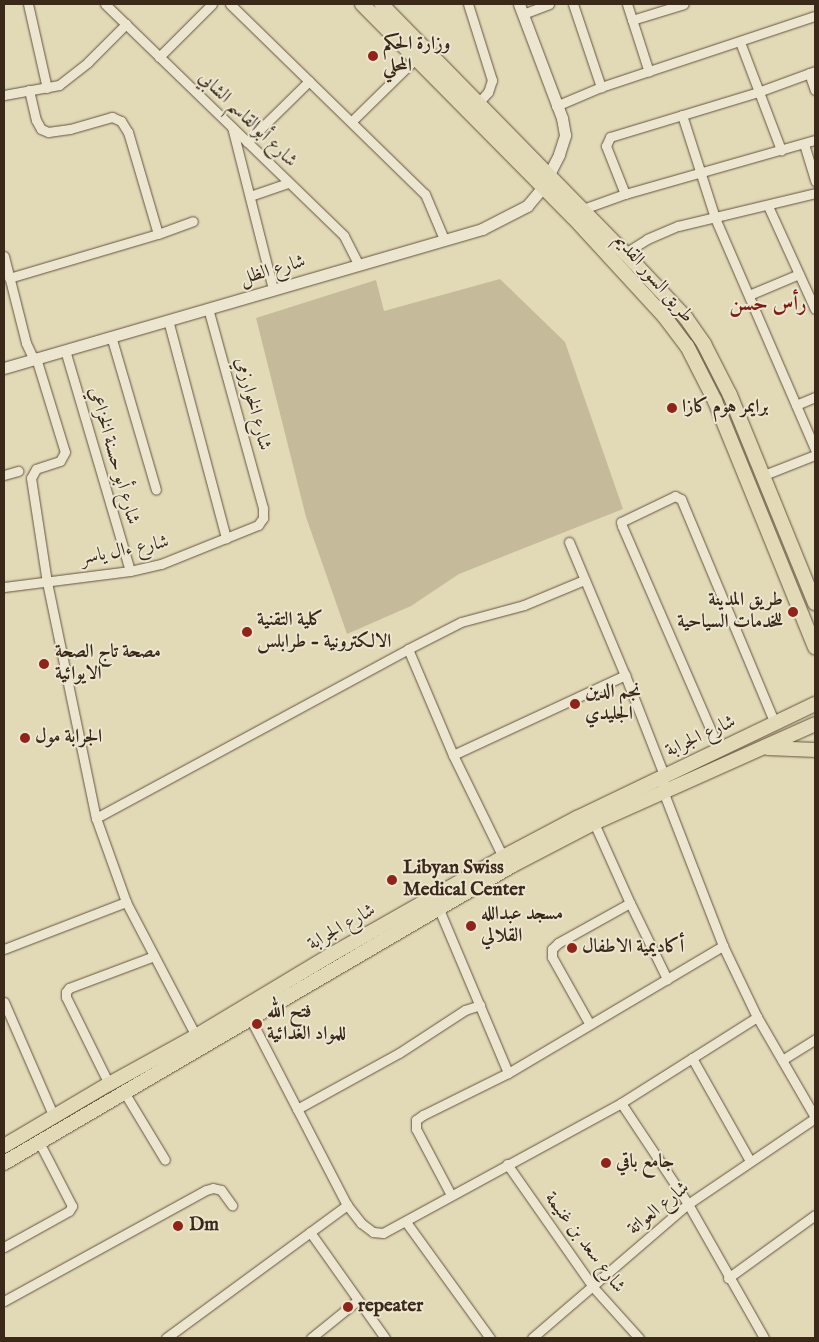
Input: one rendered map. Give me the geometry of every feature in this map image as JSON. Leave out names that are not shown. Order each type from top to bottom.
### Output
[{"type":"main road","name":"طريق السور القديم","points":[[362,4],[542,188],[573,217],[664,316],[687,346],[715,400],[815,647]]},
{"type":"main road","name":"طريق السور القديم","points":[[382,4],[583,209],[686,318],[704,344],[719,371],[764,475],[815,603]]},
{"type":"main road","name":"شارع الجرابة","points":[[4,1146],[109,1084],[250,1018],[438,907],[577,818],[815,704]]},
{"type":"main road","name":"شارع الجرابة","points":[[4,1163],[124,1092],[180,1052],[196,1036],[329,956],[506,862],[815,724]]},
{"type":"main road","points":[[760,748],[815,750]]},
{"type":"street","points":[[28,4],[47,88]]},
{"type":"street","name":"شارع أبوالقاسم الشابي","points":[[105,4],[344,236],[358,264]]},
{"type":"street","points":[[159,57],[212,4]]},
{"type":"street","points":[[230,4],[425,194],[444,239]]},
{"type":"street","points":[[468,4],[492,80],[488,92],[479,102]]},
{"type":"street","points":[[521,9],[549,4]]},
{"type":"street","points":[[573,4],[601,87]]},
{"type":"street","points":[[627,4],[649,72]]},
{"type":"street","points":[[632,20],[684,4]]},
{"type":"street","name":"شارع الظل","points":[[4,368],[494,225],[527,206],[542,188],[549,175],[565,135],[564,127],[521,9]]},
{"type":"street","points":[[556,106],[601,87],[815,16]]},
{"type":"street","points":[[4,95],[59,85],[70,78],[126,24]]},
{"type":"street","points":[[740,42],[781,150]]},
{"type":"street","points":[[352,121],[416,58]]},
{"type":"street","points":[[625,194],[606,146],[607,140],[610,137],[758,92],[812,72],[815,90]]},
{"type":"street","points":[[247,142],[309,81]]},
{"type":"street","points":[[29,90],[36,120],[41,129],[48,132],[70,129],[112,117],[121,121],[128,132],[158,234]]},
{"type":"street","points":[[682,115],[715,218],[815,449]]},
{"type":"street","points":[[232,127],[273,289]]},
{"type":"street","points":[[583,209],[625,194],[815,140]]},
{"type":"street","points":[[804,144],[815,181]]},
{"type":"street","points":[[250,196],[288,183]]},
{"type":"street","points":[[625,253],[661,232],[678,226],[815,194]]},
{"type":"street","points":[[768,206],[815,307]]},
{"type":"street","points":[[9,278],[158,234],[193,220]]},
{"type":"street","points":[[4,256],[29,352],[36,358],[65,452],[60,461],[36,469],[31,478],[47,582],[96,818],[126,902],[196,1036]]},
{"type":"street","points":[[749,296],[799,274]]},
{"type":"street","name":"شارع الخوارزمي","points":[[208,308],[263,508]]},
{"type":"street","points":[[168,320],[226,538]]},
{"type":"street","points":[[111,336],[156,490]]},
{"type":"street","name":"شارع أبو حسنة الخزاعي","points":[[65,350],[130,571]]},
{"type":"street","points":[[796,405],[815,397]]},
{"type":"street","points":[[764,475],[815,455]]},
{"type":"street","points":[[4,475],[18,471]]},
{"type":"street","points":[[719,749],[621,522],[666,500],[675,496],[681,499],[775,724]]},
{"type":"street","name":"شارع ءال ياسر","points":[[4,587],[130,571],[162,564],[258,525],[263,518],[263,508]]},
{"type":"street","points":[[569,542],[625,675],[664,776],[663,791],[724,946],[756,1017],[815,1117]]},
{"type":"street","points":[[96,818],[461,622],[524,605],[584,580]]},
{"type":"street","points":[[408,649],[453,755],[506,862]]},
{"type":"street","points":[[453,755],[625,675]]},
{"type":"street","points":[[594,823],[667,979]]},
{"type":"street","points":[[4,949],[126,902]]},
{"type":"street","points":[[589,1023],[552,957],[552,949],[558,943],[630,903]]},
{"type":"street","points":[[438,907],[508,1073]]},
{"type":"street","points":[[451,1195],[416,1129],[416,1120],[423,1114],[508,1073],[589,1023],[724,946]]},
{"type":"street","points":[[109,1084],[66,997],[66,992],[69,988],[154,956]]},
{"type":"street","points":[[4,1002],[54,1117]]},
{"type":"street","points":[[297,1109],[399,1053],[465,1010],[480,1006]]},
{"type":"street","points":[[250,1018],[347,1206],[361,1223],[373,1232],[382,1233],[390,1231],[451,1195],[621,1103],[756,1017]]},
{"type":"street","points":[[782,1060],[815,1039]]},
{"type":"street","points":[[692,1058],[750,1161]]},
{"type":"street","points":[[124,1092],[165,1160]]},
{"type":"street","points":[[621,1103],[688,1204],[728,1278],[764,1338]]},
{"type":"street","name":"شارع العواتة","points":[[532,1338],[688,1204],[815,1117]]},
{"type":"street","points":[[4,1247],[69,1211],[72,1206],[39,1142]]},
{"type":"street","name":"شارع سعد بن غنيمة","points":[[507,1164],[593,1287],[639,1338]]},
{"type":"street","points":[[4,1301],[206,1190],[213,1188],[221,1190],[232,1205]]},
{"type":"street","points":[[166,1338],[347,1206]]},
{"type":"street","points":[[728,1278],[815,1215]]},
{"type":"street","points":[[406,1222],[490,1338]]},
{"type":"street","points":[[310,1232],[385,1338]]},
{"type":"street","points":[[311,1338],[358,1300]]},
{"type":"shaded area","points":[[500,279],[565,342],[623,509],[459,574],[411,606],[347,634],[306,517],[256,318],[376,280],[384,311]]},
{"type":"place","name":"وزارة الحكم المحلي","points":[[373,56]]},
{"type":"place","name":"برايمر هوم كازا","points":[[672,408]]},
{"type":"place","name":"طريق المدينة للخدمات السياحية","points":[[793,612]]},
{"type":"place","name":"كلية التقنية الالكترونية - طرابلس","points":[[247,632]]},
{"type":"place","name":"مصحة تاج الصحة الايوائية","points":[[44,664]]},
{"type":"place","name":"نجم الدين الجليدي","points":[[575,704]]},
{"type":"place","name":"الجرابة مول","points":[[25,738]]},
{"type":"place","name":"Libyan Swiss Medical Center","points":[[392,880]]},
{"type":"place","name":"مسجد عبدالله القلالي","points":[[471,926]]},
{"type":"place","name":"أكاديمية الاطفال","points":[[572,948]]},
{"type":"place","name":"فتح الله للمواد الغدائية","points":[[257,1024]]},
{"type":"place","name":"جامع باقي","points":[[606,1163]]},
{"type":"place","name":"Dm","points":[[178,1226]]},
{"type":"place","name":"repeater","points":[[348,1307]]},
{"type":"district","name":"رأس حسن","points":[[768,305]]}]
